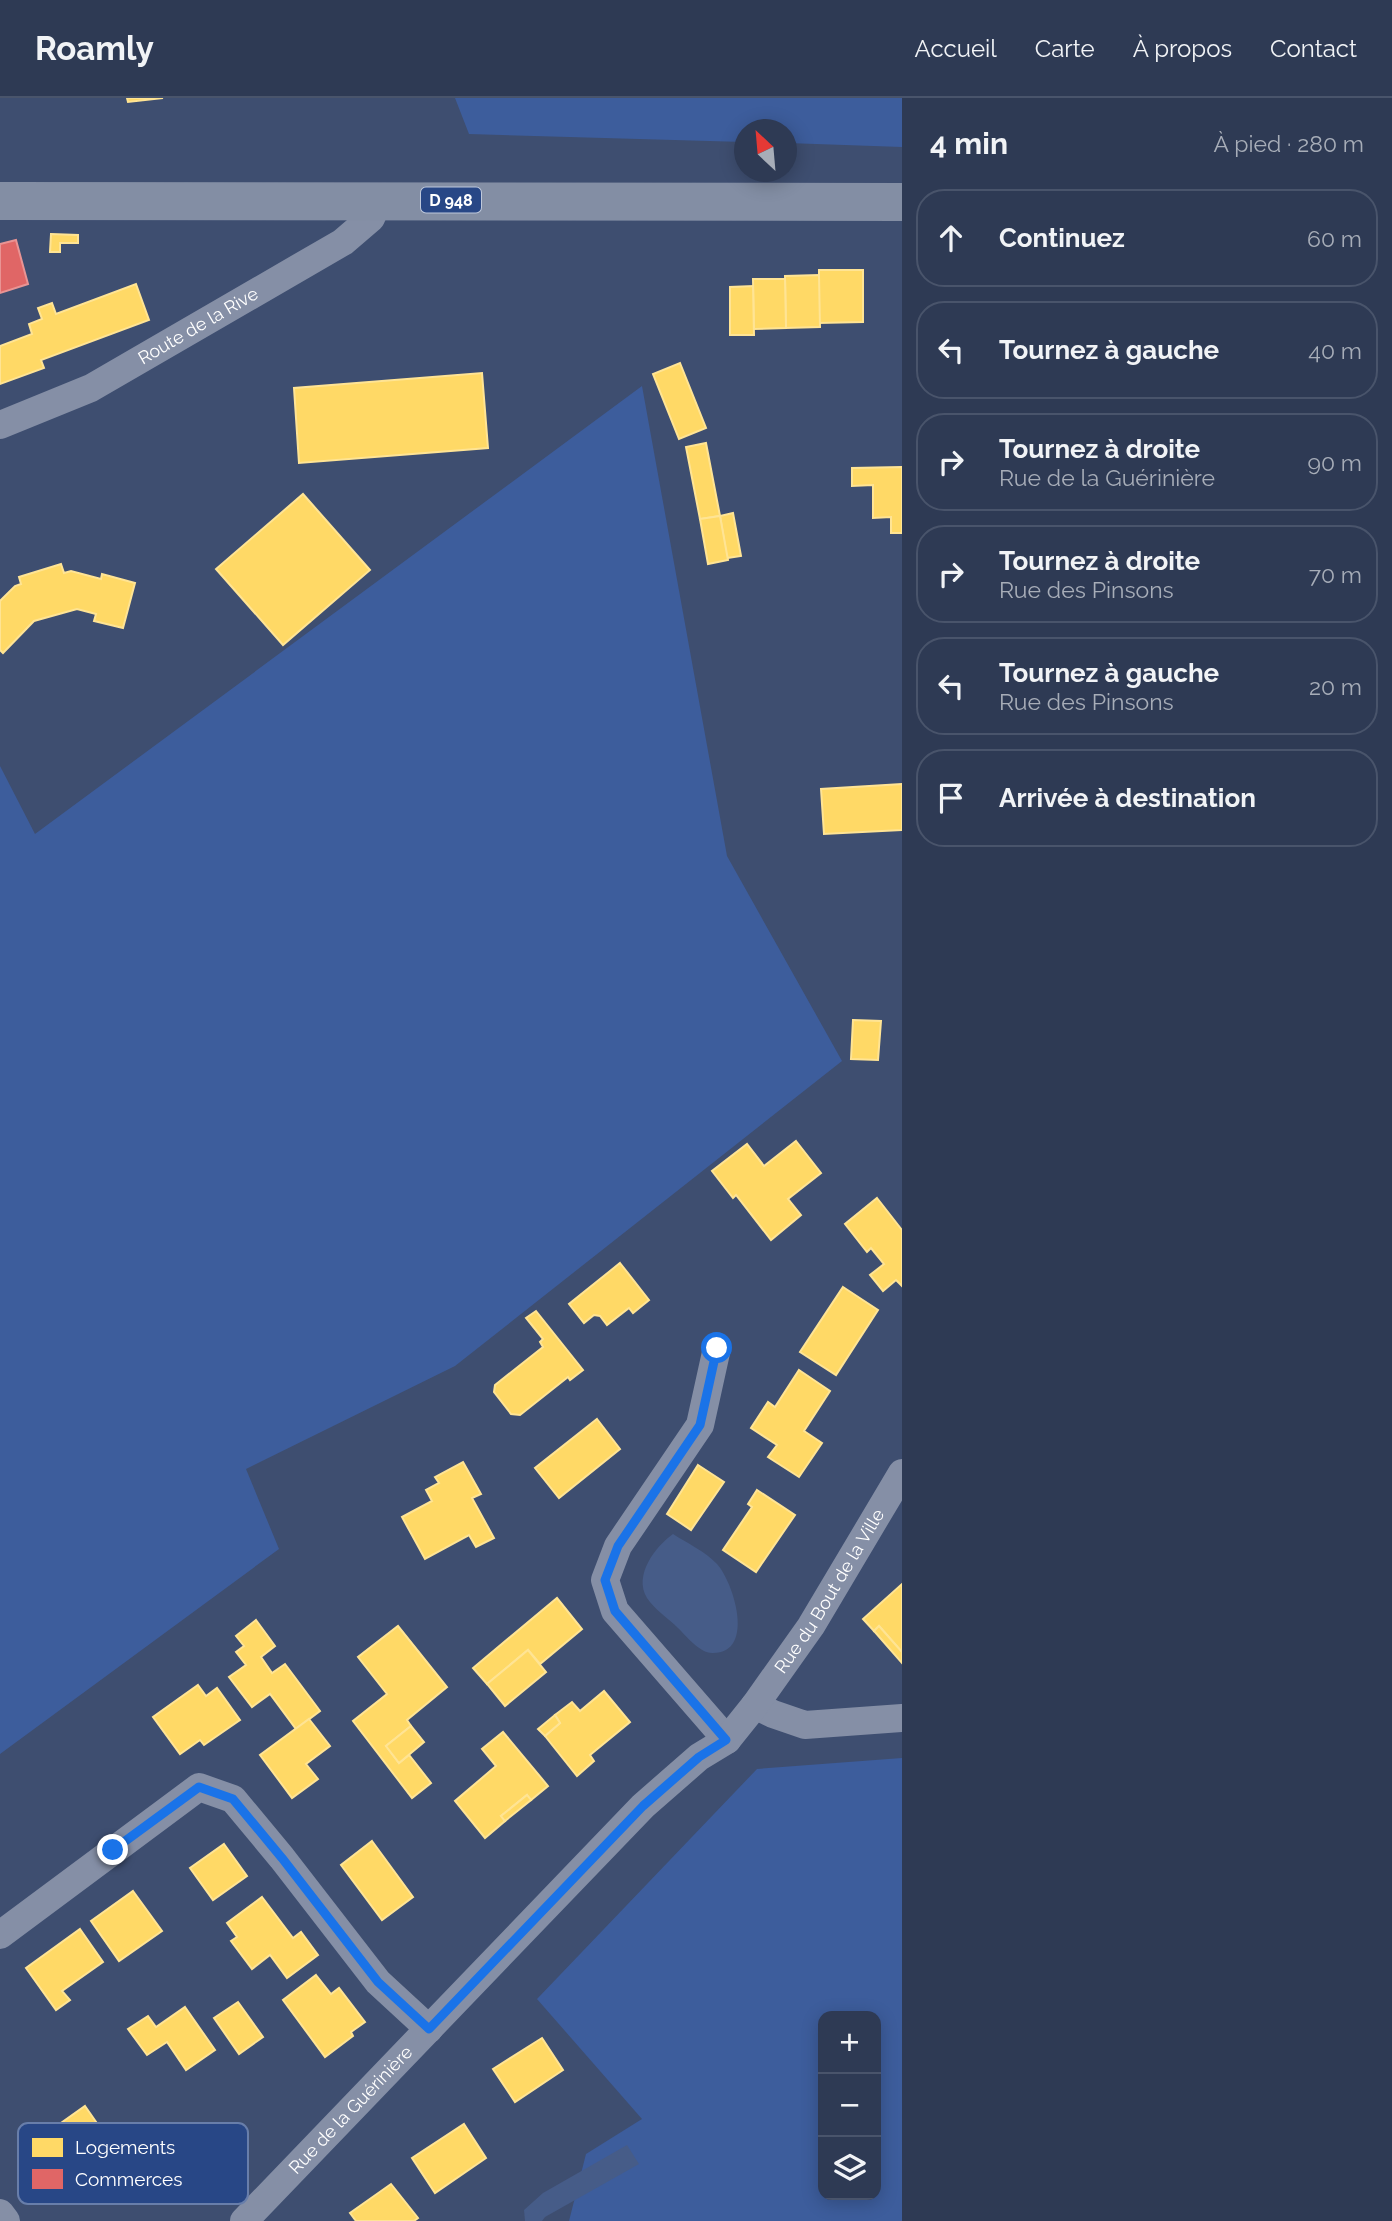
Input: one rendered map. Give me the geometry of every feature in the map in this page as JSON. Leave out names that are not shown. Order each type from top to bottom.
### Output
[{"type":"main road","name":"D 948","points":[[0,201],[902,202]]},
{"type":"street","name":"Route de la Rive","points":[[0,425],[91,388],[343,242],[371,218],[379,200]]},
{"type":"street","points":[[717,1348],[700,1425],[618,1546],[605,1580],[615,1611],[726,1740]]},
{"type":"street","name":"Rue du Bout de la Ville","points":[[755,1705],[811,1626],[902,1474]]},
{"type":"street","points":[[755,1705],[805,1725],[902,1718]]},
{"type":"street","name":"Rue de la Guérinière","points":[[244,2221],[643,1806],[699,1757],[726,1740],[755,1705]]},
{"type":"street","points":[[0,1935],[199,1787],[233,1799],[378,1982],[429,2029]]},
{"type":"street","points":[[0,2213],[6,2221]]},
{"type":"shaded area","points":[[455,98],[902,98],[902,147],[797,143],[797,119],[734,119],[734,142],[469,134]]},
{"type":"shaded area","points":[[642,386],[727,856],[842,1061],[455,1366],[246,1469],[279,1549],[0,1754],[0,766],[35,834]]},
{"type":"shaded area","points":[[673,1534],[713,1560],[730,1586],[737,1616],[737,1630],[734,1642],[726,1650],[712,1653],[698,1647],[647,1598],[643,1580],[648,1562]]},
{"type":"shaded area","points":[[902,1758],[902,2221],[569,2221],[586,2154],[642,2119],[537,1999],[757,1769]]},
{"type":"shaded area","points":[[627,2145],[639,2164],[542,2221],[525,2221],[524,2210],[543,2193]]},
{"type":"building: Logements","points":[[127,98],[163,98],[128,102]]},
{"type":"building: Logements","points":[[51,234],[78,235],[78,243],[60,243],[60,252],[50,252]]},
{"type":"building: Logements","points":[[819,270],[863,270],[863,322],[819,323]]},
{"type":"building: Logements","points":[[819,275],[820,327],[786,328],[785,276]]},
{"type":"building: Logements","points":[[753,279],[785,279],[786,328],[754,329]]},
{"type":"building: Logements","points":[[136,284],[149,320],[41,360],[44,368],[0,384],[0,346],[32,334],[29,324],[42,319],[38,308],[52,303],[56,314]]},
{"type":"building: Logements","points":[[753,286],[754,335],[730,335],[730,287]]},
{"type":"building: Logements","points":[[680,363],[706,428],[679,439],[653,374]]},
{"type":"building: Logements","points":[[482,373],[488,448],[299,463],[294,388]]},
{"type":"building: Logements","points":[[706,443],[720,516],[700,519],[686,447]]},
{"type":"building: Logements","points":[[902,467],[902,533],[891,533],[891,517],[873,518],[873,485],[852,486],[852,468]]},
{"type":"building: Logements","points":[[303,494],[370,570],[283,645],[216,569]]},
{"type":"building: Logements","points":[[733,513],[741,556],[727,558],[720,516]]},
{"type":"building: Logements","points":[[720,516],[728,560],[708,564],[700,519]]},
{"type":"building: Logements","points":[[61,564],[64,573],[71,571],[101,579],[102,574],[135,583],[123,628],[94,621],[96,614],[77,609],[34,621],[3,653],[0,650],[0,601],[15,586],[21,584],[19,577]]},
{"type":"building: Logements","points":[[902,784],[902,830],[824,834],[821,789]]},
{"type":"building: Logements","points":[[853,1020],[881,1021],[878,1060],[851,1059]]},
{"type":"building: Logements","points":[[796,1141],[821,1173],[788,1199],[801,1215],[771,1240],[736,1195],[733,1198],[712,1171],[747,1144],[764,1166]]},
{"type":"building: Logements","points":[[877,1198],[902,1230],[902,1286],[896,1280],[883,1291],[870,1275],[884,1264],[871,1248],[867,1252],[845,1224]]},
{"type":"building: Logements","points":[[620,1263],[649,1300],[633,1313],[629,1308],[607,1325],[600,1316],[594,1315],[584,1323],[569,1304]]},
{"type":"building: Logements","points":[[843,1287],[878,1310],[836,1375],[800,1352]]},
{"type":"building: Logements","points":[[536,1311],[583,1370],[570,1380],[568,1377],[520,1415],[511,1414],[494,1392],[495,1385],[543,1347],[540,1342],[543,1339],[526,1318]]},
{"type":"building: Logements","points":[[799,1370],[830,1391],[804,1431],[822,1443],[799,1477],[768,1457],[777,1445],[751,1428],[768,1402],[775,1407]]},
{"type":"building: Logements","points":[[597,1419],[620,1449],[559,1498],[535,1468]]},
{"type":"building: Logements","points":[[463,1462],[481,1494],[472,1498],[494,1538],[476,1547],[469,1535],[425,1559],[402,1517],[432,1501],[426,1490],[439,1483],[435,1477]]},
{"type":"building: Logements","points":[[698,1465],[724,1482],[691,1530],[667,1514]]},
{"type":"building: Logements","points":[[757,1490],[795,1515],[756,1572],[723,1550],[752,1507],[748,1504]]},
{"type":"building: Logements","points":[[902,1584],[902,1652],[879,1626],[874,1631],[863,1619]]},
{"type":"building: Logements","points":[[557,1598],[582,1629],[540,1664],[528,1650],[487,1684],[473,1668]]},
{"type":"building: Logements","points":[[256,1620],[275,1646],[261,1657],[272,1673],[285,1664],[320,1711],[296,1729],[270,1694],[252,1707],[229,1677],[246,1665],[236,1652],[244,1646],[236,1636]]},
{"type":"building: Logements","points":[[398,1626],[447,1687],[407,1720],[411,1726],[386,1746],[399,1763],[409,1755],[431,1783],[412,1798],[353,1721],[387,1694],[358,1657]]},
{"type":"building: Logements","points":[[879,1626],[902,1652],[902,1663],[874,1631]]},
{"type":"building: Logements","points":[[528,1650],[546,1672],[505,1706],[487,1684]]},
{"type":"building: Logements","points":[[198,1685],[206,1696],[217,1688],[240,1720],[204,1745],[200,1740],[180,1754],[153,1717]]},
{"type":"building: Logements","points":[[604,1691],[630,1722],[590,1755],[594,1761],[577,1776],[545,1736],[560,1723],[555,1715],[572,1702],[580,1711]]},
{"type":"building: Logements","points":[[555,1715],[560,1723],[545,1736],[538,1729]]},
{"type":"building: Logements","points":[[309,1719],[330,1746],[306,1764],[318,1779],[292,1798],[260,1755]]},
{"type":"building: Logements","points":[[411,1726],[424,1742],[399,1763],[386,1746]]},
{"type":"building: Logements","points":[[503,1732],[548,1786],[531,1800],[527,1795],[501,1816],[505,1821],[485,1838],[455,1801],[496,1766],[482,1749]]},
{"type":"building: Logements","points":[[527,1795],[531,1800],[505,1821],[501,1816]]},
{"type":"building: Logements","points":[[372,1841],[413,1897],[382,1920],[341,1865]]},
{"type":"building: Logements","points":[[224,1844],[247,1876],[213,1900],[190,1868]]},
{"type":"building: Logements","points":[[133,1891],[162,1931],[119,1961],[91,1921]]},
{"type":"building: Logements","points":[[262,1897],[293,1938],[301,1932],[318,1955],[287,1978],[270,1955],[252,1969],[231,1941],[237,1937],[227,1923]]},
{"type":"building: Logements","points":[[80,1929],[103,1962],[62,1991],[70,2000],[56,2010],[26,1968]]},
{"type":"building: Logements","points":[[316,1975],[331,1994],[339,1988],[365,2022],[351,2032],[353,2036],[325,2057],[283,2000]]},
{"type":"building: Logements","points":[[238,2002],[263,2037],[239,2054],[214,2018]]},
{"type":"building: Logements","points":[[185,2007],[215,2050],[186,2070],[167,2042],[147,2055],[128,2029],[148,2016],[156,2027]]},
{"type":"building: Logements","points":[[542,2038],[563,2070],[515,2102],[493,2069]]},
{"type":"building: Logements","points":[[85,2106],[97,2123],[61,2123]]},
{"type":"building: Logements","points":[[464,2124],[486,2158],[435,2193],[412,2158]]},
{"type":"building: Logements","points":[[391,2184],[418,2218],[414,2221],[356,2221],[350,2213]]},
{"type":"building: Commerces","points":[[16,240],[28,284],[0,293],[0,244]]},
{"type":"route","points":[[113,1850],[199,1787],[233,1799],[378,1982],[429,2029],[643,1806],[699,1757],[726,1740],[615,1611],[605,1580],[618,1546],[700,1425],[717,1348]]}]
